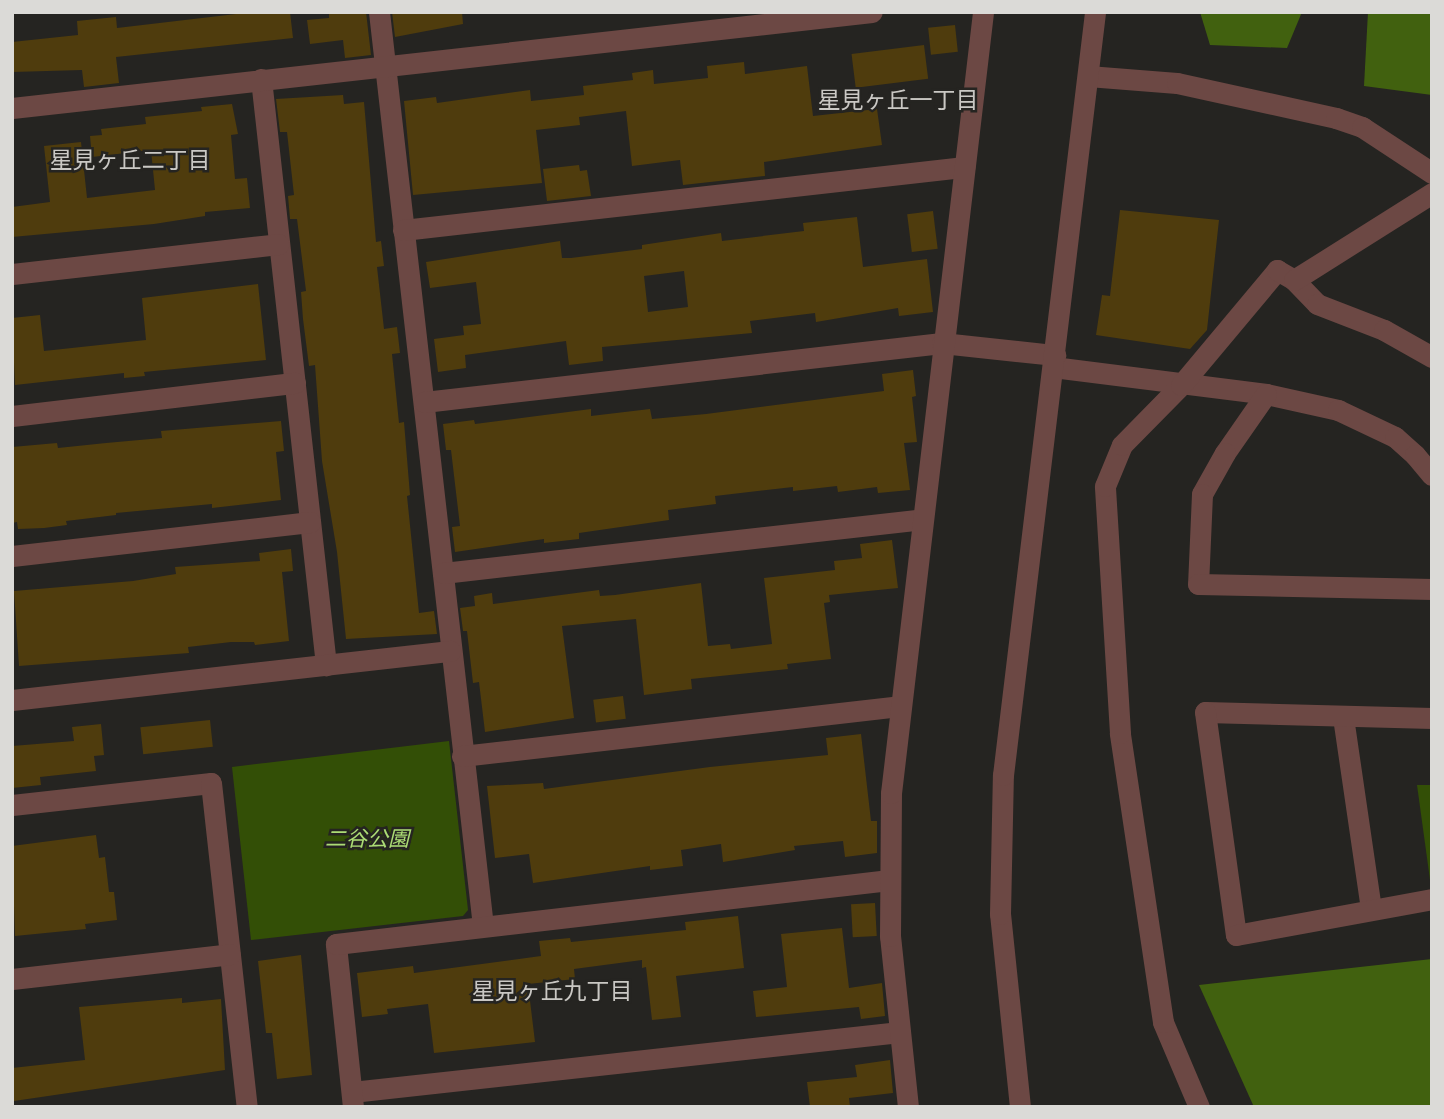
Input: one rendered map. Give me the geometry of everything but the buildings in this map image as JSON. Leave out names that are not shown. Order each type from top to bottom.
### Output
[{"type":"street","points":[[379,12],[483,926]]},
{"type":"street","points":[[12,108],[872,12]]},
{"type":"street","points":[[908,1107],[893,975],[889,880],[891,793],[921,519],[983,12]]},
{"type":"street","points":[[1020,1107],[1000,914],[1003,775],[1095,12]]},
{"type":"street","points":[[1088,76],[1177,83],[1336,118],[1374,134],[1432,173]]},
{"type":"street","points":[[261,79],[326,665]]},
{"type":"street","points":[[403,230],[964,167]]},
{"type":"street","points":[[1294,281],[1432,193]]},
{"type":"street","points":[[12,274],[278,244]]},
{"type":"street","points":[[1199,1107],[1169,1042],[1158,995],[1120,733],[1105,486],[1122,445],[1181,385],[1277,270],[1294,281],[1317,304],[1384,330],[1432,357]]},
{"type":"street","points":[[424,402],[942,343],[1181,385],[1266,394],[1338,410],[1395,438],[1415,455],[1432,475]]},
{"type":"street","points":[[12,416],[295,383]]},
{"type":"street","points":[[1266,394],[1217,464],[1202,494],[1198,584],[1432,589]]},
{"type":"street","points":[[443,573],[921,519]]},
{"type":"street","points":[[12,556],[310,522]]},
{"type":"street","points":[[12,700],[450,651]]},
{"type":"street","points":[[462,756],[899,706]]},
{"type":"street","points":[[1432,718],[1205,712],[1236,935],[1432,899]]},
{"type":"street","points":[[1343,717],[1371,909]]},
{"type":"street","points":[[12,805],[211,783],[230,954],[240,1106]]},
{"type":"street","points":[[889,880],[336,944],[352,1099],[900,1032]]},
{"type":"street","points":[[12,979],[230,954]]},
{"type":"green space","points":[[1200,12],[1302,12],[1287,48],[1210,45]]},
{"type":"green space","points":[[1368,12],[1432,12],[1432,95],[1364,86]]},
{"type":"green space","name":"二谷公園","points":[[449,741],[468,910],[463,916],[251,940],[232,767]]},
{"type":"green space","points":[[1417,785],[1432,785],[1431,887]]},
{"type":"green space","points":[[1432,959],[1432,1107],[1254,1107],[1199,985]]},
{"type":"district","name":"星見ヶ丘一丁目","points":[[898,101]]},
{"type":"district","name":"星見ヶ丘二丁目","points":[[130,161]]},
{"type":"district","name":"星見ヶ丘九丁目","points":[[552,992]]}]
